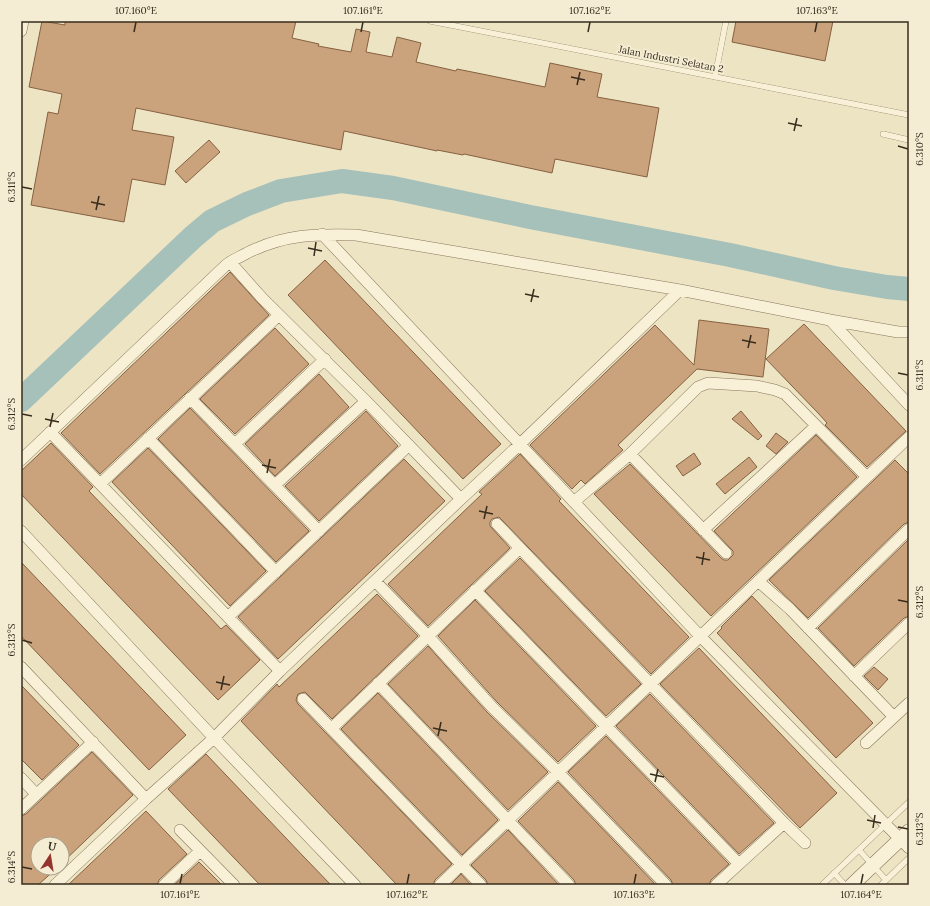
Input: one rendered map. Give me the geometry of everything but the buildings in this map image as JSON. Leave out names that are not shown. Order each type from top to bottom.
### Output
[{"type":"street","points":[[21,31],[23,21]]},
{"type":"street","points":[[322,234],[700,636],[886,824],[906,839],[852,885]]},
{"type":"street","points":[[21,460],[230,262],[256,248],[301,235],[356,235],[680,290],[898,332],[909,332]]},
{"type":"street","points":[[230,262],[279,315],[366,401],[461,499]]},
{"type":"street","points":[[55,885],[214,738],[280,671],[680,290]]},
{"type":"street","points":[[100,484],[279,315]]},
{"type":"street","points":[[830,320],[909,405]]},
{"type":"street","points":[[235,444],[325,360]]},
{"type":"street","points":[[574,501],[630,454],[698,387],[708,383],[757,386],[785,394],[867,477]]},
{"type":"street","points":[[190,398],[319,531]]},
{"type":"street","points":[[275,485],[366,401]]},
{"type":"street","points":[[703,530],[816,426]]},
{"type":"street","points":[[50,432],[280,671]]},
{"type":"street","points":[[440,885],[909,437]]},
{"type":"street","points":[[148,438],[276,572]]},
{"type":"street","points":[[228,617],[408,446]]},
{"type":"street","points":[[630,454],[726,552]]},
{"type":"street","points":[[497,524],[651,683],[784,824],[805,843]]},
{"type":"street","points":[[808,628],[909,529]]},
{"type":"street","points":[[21,532],[214,738],[355,885]]},
{"type":"street","points":[[332,728],[520,548]]},
{"type":"street","points":[[375,581],[428,636],[492,707],[558,772],[666,885]]},
{"type":"street","points":[[758,581],[790,609],[894,717]]},
{"type":"street","points":[[475,590],[738,864]]},
{"type":"street","points":[[854,676],[909,624]]},
{"type":"street","points":[[21,666],[146,800]]},
{"type":"street","points":[[378,683],[569,885]]},
{"type":"street","points":[[303,699],[482,885]]},
{"type":"street","points":[[866,743],[909,703]]},
{"type":"street","points":[[21,809],[93,742]]},
{"type":"street","points":[[21,778],[36,794]]},
{"type":"street","points":[[716,885],[784,824]]},
{"type":"street","points":[[180,830],[234,885]]},
{"type":"street","points":[[164,885],[200,851]]},
{"type":"lane","name":"Jalan Industri Selatan 2","points":[[430,21],[909,115]]},
{"type":"lane","points":[[715,77],[726,21]]},
{"type":"lane","points":[[883,134],[909,140]]},
{"type":"lane","points":[[822,885],[909,803]]},
{"type":"lane","points":[[859,850],[886,880]]},
{"type":"lane","points":[[881,885],[909,858]]},
{"type":"lane","points":[[834,873],[845,885]]},
{"type":"waterway","points":[[21,400],[193,237],[212,221],[247,204],[281,191],[342,181],[393,188],[530,217],[730,255],[834,278],[887,287],[909,289]]}]
